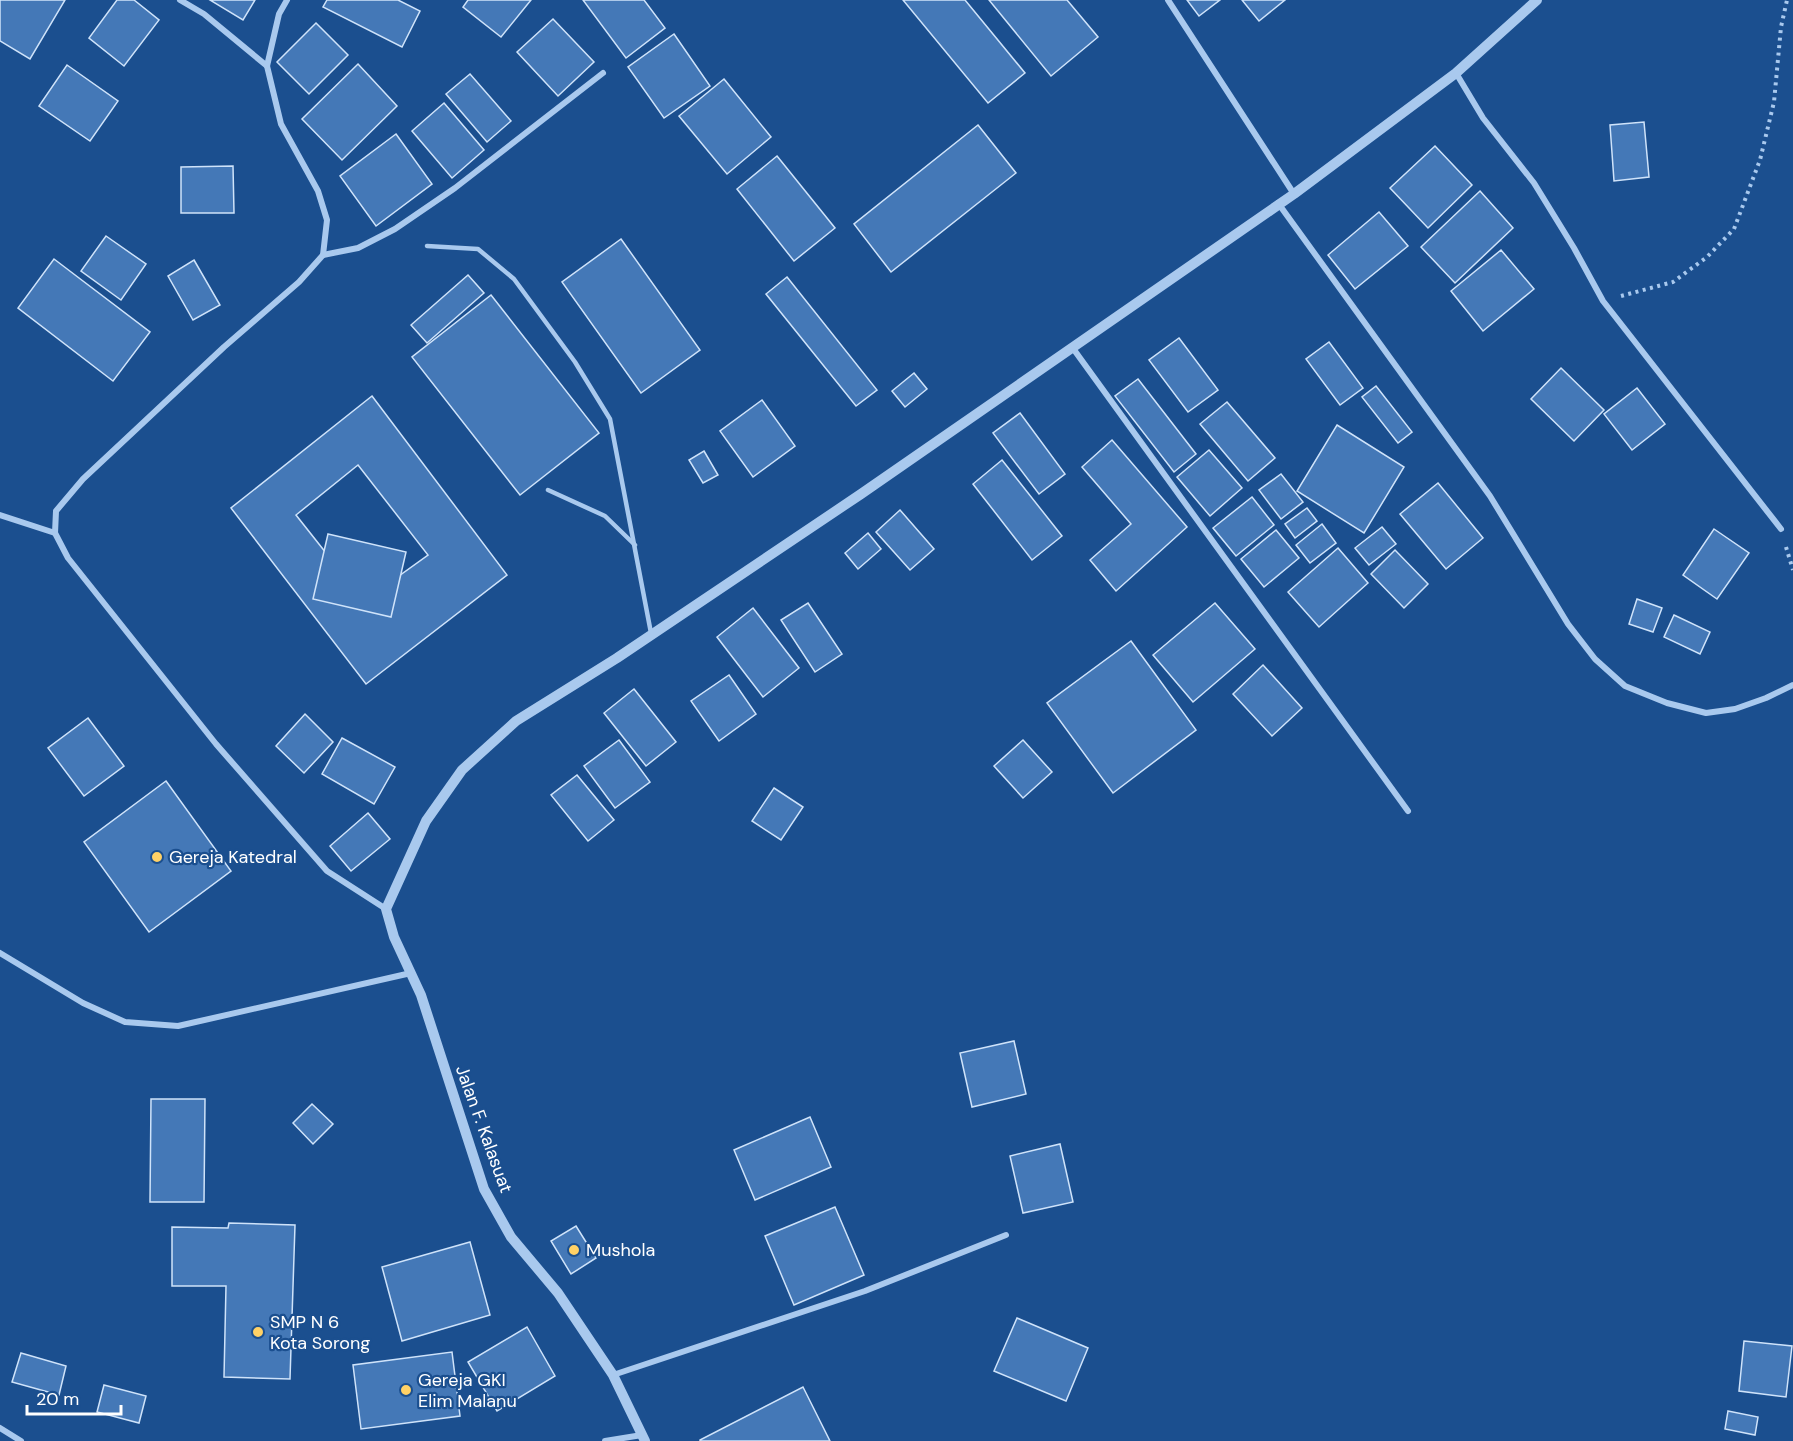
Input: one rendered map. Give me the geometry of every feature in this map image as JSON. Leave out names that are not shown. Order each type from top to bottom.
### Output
[{"type":"street","points":[[180,0],[204,14],[267,66]]},
{"type":"street","points":[[287,0],[279,14],[267,66],[281,124],[318,191],[327,220],[323,255],[299,282],[224,347],[83,479],[56,511],[54,533],[68,558],[216,744],[311,853],[327,871],[386,909],[426,821],[462,770],[516,721],[617,658],[861,494],[1294,194],[1456,73],[1537,0]]},
{"type":"street","points":[[1168,0],[1294,194]]},
{"type":"street","points":[[323,255],[358,248],[395,229],[455,188],[603,73]]},
{"type":"street","points":[[1456,73],[1483,118],[1534,183],[1603,301],[1780,529]]},
{"type":"street","points":[[1278,203],[1490,496],[1568,624],[1595,659],[1625,686],[1667,703],[1706,713],[1735,709],[1793,685]]},
{"type":"street","points":[[1072,346],[1408,811]]},
{"type":"street","points":[[0,515],[54,533]]},
{"type":"street","name":"Jalan F. Kalasuat","points":[[386,909],[394,937],[412,972],[484,1189],[511,1237],[558,1293],[613,1375],[644,1438]]},
{"type":"street","points":[[0,953],[82,1003],[125,1022],[178,1026],[412,972]]},
{"type":"street","points":[[613,1375],[864,1291],[1006,1234]]},
{"type":"street","points":[[0,1428],[21,1441]]},
{"type":"street","points":[[604,1441],[644,1438]]},
{"type":"lane","points":[[427,246],[478,249],[514,279],[574,362],[610,419],[651,633]]},
{"type":"lane","points":[[548,490],[605,516],[635,545]]},
{"type":"path","points":[[1603,301],[1672,282],[1707,257],[1734,229],[1760,160],[1774,102],[1781,27],[1787,0]]},
{"type":"building","points":[[0,0],[65,0],[30,59],[0,41]]},
{"type":"building","points":[[117,0],[134,0],[159,20],[124,66],[89,38]]},
{"type":"building","points":[[210,0],[255,0],[243,20]]},
{"type":"building","points":[[327,0],[398,0],[420,11],[402,47],[323,7]]},
{"type":"building","points":[[468,0],[531,0],[501,37],[463,7]]},
{"type":"building","points":[[583,0],[644,0],[665,28],[626,58]]},
{"type":"building","points":[[903,0],[965,0],[1025,73],[988,103]]},
{"type":"building","points":[[989,0],[1067,0],[1098,37],[1051,76]]},
{"type":"building","points":[[1187,0],[1220,0],[1199,16]]},
{"type":"building","points":[[1242,0],[1285,0],[1259,21]]},
{"type":"building","points":[[553,19],[594,62],[558,96],[517,52]]},
{"type":"building","points":[[316,23],[348,55],[309,94],[277,62]]},
{"type":"building","points":[[674,34],[710,86],[664,118],[628,67]]},
{"type":"building","points":[[358,64],[397,106],[342,160],[302,119]]},
{"type":"building","points":[[67,65],[118,101],[90,141],[39,106]]},
{"type":"building","points":[[470,74],[511,121],[487,142],[446,94]]},
{"type":"building","points":[[724,79],[771,137],[727,174],[679,116]]},
{"type":"building","points":[[444,103],[484,150],[452,178],[412,131]]},
{"type":"building","points":[[1644,122],[1649,177],[1614,181],[1610,125]]},
{"type":"building","points":[[978,125],[1016,173],[891,272],[854,224]]},
{"type":"building","points":[[396,134],[432,184],[376,226],[340,176]]},
{"type":"building","points":[[1435,146],[1472,185],[1428,228],[1390,188]]},
{"type":"building","points":[[777,156],[835,228],[794,261],[737,189]]},
{"type":"building","points":[[233,166],[234,213],[181,213],[181,167]]},
{"type":"building","points":[[1480,191],[1513,228],[1455,283],[1421,247]]},
{"type":"building","points":[[1379,212],[1408,246],[1355,289],[1328,255]]},
{"type":"building","points":[[106,236],[146,264],[121,300],[81,271]]},
{"type":"building","points":[[621,239],[700,350],[641,393],[562,282]]},
{"type":"building","points":[[1501,250],[1534,289],[1483,331],[1451,291]]},
{"type":"building","points":[[54,259],[150,332],[113,381],[18,308]]},
{"type":"building","points":[[194,260],[220,305],[193,320],[168,276]]},
{"type":"building","points":[[468,275],[484,293],[427,343],[411,325]]},
{"type":"building","points":[[787,277],[877,390],[856,406],[766,294]]},
{"type":"building","points":[[491,295],[599,433],[520,495],[412,357]]},
{"type":"building","points":[[1179,338],[1218,390],[1188,412],[1149,360]]},
{"type":"building","points":[[1329,342],[1363,388],[1340,405],[1306,359]]},
{"type":"building","points":[[1561,368],[1604,410],[1574,441],[1531,399]]},
{"type":"building","points":[[914,373],[927,389],[905,407],[892,391]]},
{"type":"building","points":[[1138,379],[1196,454],[1174,472],[1115,396]]},
{"type":"building","points":[[1376,386],[1412,432],[1398,443],[1362,397]]},
{"type":"building","points":[[1637,388],[1665,424],[1632,450],[1604,414]]},
{"type":"building","points":[[372,396],[507,575],[366,684],[231,508]],"holes":[[[358,465],[428,555],[364,601],[296,515]]]},
{"type":"building","points":[[762,400],[795,446],[753,477],[720,431]]},
{"type":"building","points":[[1227,402],[1275,458],[1248,481],[1200,424]]},
{"type":"building","points":[[1020,413],[1065,474],[1039,494],[993,433]]},
{"type":"building","points":[[1337,425],[1404,467],[1364,533],[1297,491]]},
{"type":"building","points":[[1112,440],[1187,527],[1116,591],[1090,560],[1131,524],[1082,467]]},
{"type":"building","points":[[1209,450],[1242,488],[1210,516],[1177,477]]},
{"type":"building","points":[[704,451],[718,475],[703,483],[689,460]]},
{"type":"building","points":[[1002,460],[1062,536],[1032,560],[973,484]]},
{"type":"building","points":[[1281,474],[1303,502],[1281,519],[1259,490]]},
{"type":"building","points":[[1438,483],[1483,538],[1446,569],[1400,514]]},
{"type":"building","points":[[1252,497],[1274,525],[1236,556],[1213,528]]},
{"type":"building","points":[[1307,508],[1317,521],[1295,538],[1285,524]]},
{"type":"building","points":[[900,510],[934,549],[910,570],[876,532]]},
{"type":"building","points":[[1322,524],[1336,543],[1310,563],[1296,545]]},
{"type":"building","points":[[1382,527],[1396,544],[1369,565],[1355,548]]},
{"type":"building","points":[[1714,529],[1749,553],[1717,599],[1683,575]]},
{"type":"building","points":[[1276,530],[1299,558],[1264,587],[1241,559]]},
{"type":"building","points":[[868,533],[881,549],[858,569],[845,553]]},
{"type":"building","points":[[328,534],[406,552],[391,617],[313,599]]},
{"type":"building","points":[[1338,548],[1368,583],[1319,627],[1288,592]]},
{"type":"building","points":[[1395,550],[1428,584],[1404,608],[1371,574]]},
{"type":"building","points":[[1637,599],[1662,608],[1653,632],[1629,624]]},
{"type":"building","points":[[808,603],[842,654],[815,672],[781,620]]},
{"type":"building","points":[[1215,603],[1255,649],[1193,702],[1153,655]]},
{"type":"building","points":[[753,608],[799,668],[763,697],[717,637]]},
{"type":"building","points":[[1674,615],[1710,632],[1700,654],[1664,637]]},
{"type":"building","points":[[1131,641],[1196,730],[1113,793],[1047,703]]},
{"type":"building","points":[[1263,665],[1302,708],[1272,736],[1233,694]]},
{"type":"building","points":[[729,675],[756,714],[719,741],[691,701]]},
{"type":"building","points":[[634,689],[676,742],[646,766],[604,713]]},
{"type":"building","points":[[305,714],[333,742],[304,773],[276,746]]},
{"type":"building","points":[[88,718],[124,766],[84,796],[48,748]]},
{"type":"building","points":[[342,738],[395,767],[374,804],[322,774]]},
{"type":"building","points":[[619,740],[650,782],[615,808],[584,766]]},
{"type":"building","points":[[1023,740],[1052,772],[1023,798],[994,766]]},
{"type":"building","points":[[577,775],[614,820],[588,841],[551,795]]},
{"type":"building","name":"Gereja Katedral","points":[[166,781],[231,871],[149,932],[84,842]]},
{"type":"building","points":[[774,788],[803,807],[781,840],[752,821]]},
{"type":"building","points":[[368,813],[390,839],[351,871],[330,846]]},
{"type":"building","points":[[1014,1041],[1026,1094],[972,1107],[960,1053]]},
{"type":"building","points":[[151,1099],[205,1099],[204,1202],[150,1202]]},
{"type":"building","points":[[312,1104],[333,1124],[313,1144],[293,1123]]},
{"type":"building","points":[[810,1117],[831,1167],[755,1200],[734,1150]]},
{"type":"building","points":[[1060,1144],[1073,1202],[1023,1213],[1010,1156]]},
{"type":"building","points":[[835,1207],[864,1275],[794,1305],[765,1236]]},
{"type":"building","name":"SMP N 6 Kota Sorong","points":[[229,1223],[295,1225],[290,1379],[224,1377],[226,1286],[172,1286],[172,1227],[228,1228]]},
{"type":"building","name":"Mushola","points":[[576,1226],[596,1258],[571,1274],[551,1241]]},
{"type":"building","points":[[470,1242],[490,1315],[402,1341],[382,1267]]},
{"type":"building","points":[[1017,1318],[1088,1348],[1066,1401],[994,1371]]},
{"type":"building","points":[[527,1327],[555,1376],[497,1411],[468,1362]]},
{"type":"building","points":[[1744,1341],[1792,1346],[1786,1397],[1739,1391]]},
{"type":"building","name":"Gereja GKI Elim Malanu","points":[[452,1352],[460,1416],[361,1429],[353,1365]]},
{"type":"building","points":[[21,1353],[66,1366],[59,1395],[12,1382]]},
{"type":"building","points":[[104,1385],[146,1396],[139,1423],[97,1412]]},
{"type":"building","points":[[803,1387],[830,1441],[700,1441],[700,1440]]},
{"type":"building","points":[[1728,1411],[1758,1417],[1755,1435],[1725,1429]]},
{"type":"place","name":"Gereja Katedral","points":[[157,857]]},
{"type":"place","name":"Mushola","points":[[574,1250]]},
{"type":"place","name":"SMP N 6 Kota Sorong","points":[[258,1332]]},
{"type":"place","name":"Gereja GKI Elim Malanu","points":[[406,1390]]}]
